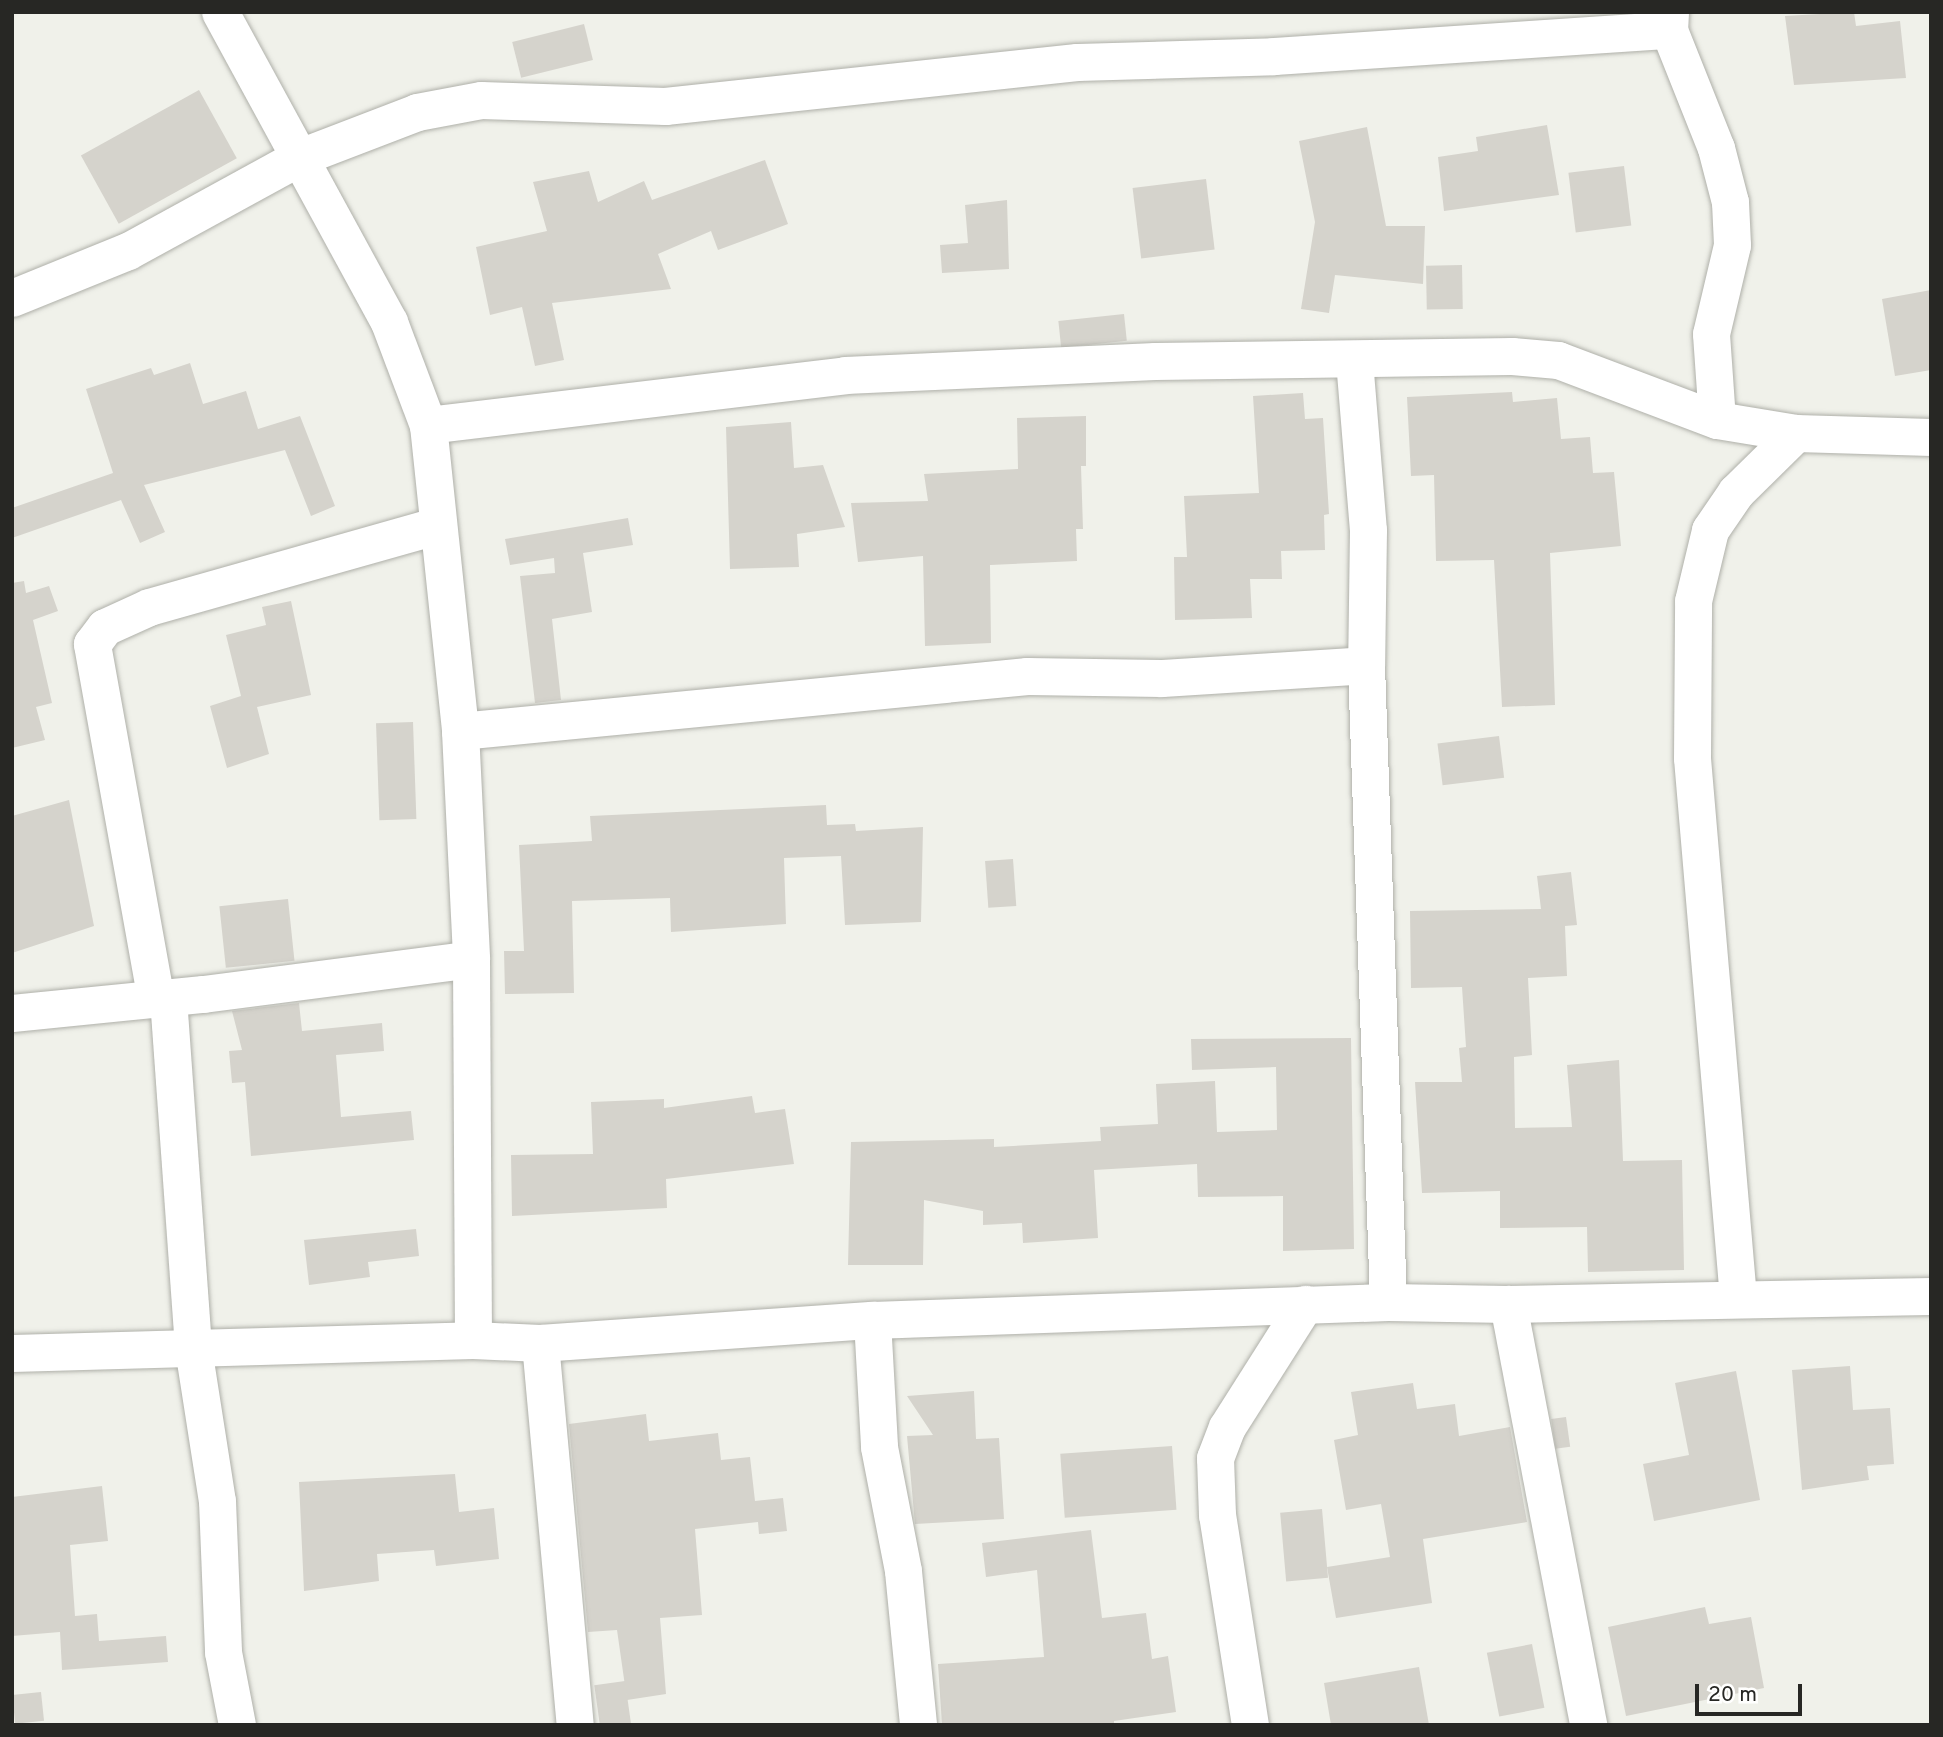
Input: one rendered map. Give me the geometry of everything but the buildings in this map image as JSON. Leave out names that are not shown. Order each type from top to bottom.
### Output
[{"type":"street","points":[[235,18],[300,157],[389,322],[428,425],[435,526],[460,731],[471,959],[473,1339]]},
{"type":"street","points":[[12,298],[128,251],[300,157],[416,111],[481,100],[665,106],[1077,62],[1274,56],[1670,21],[1716,148],[1730,202],[1732,245],[1711,334],[1717,420]]},
{"type":"street","points":[[428,425],[845,375],[1154,361],[1512,356],[1558,360],[1717,420],[1796,433],[1931,437]]},
{"type":"street","points":[[1354,360],[1368,530],[1366,665],[1388,1302]]},
{"type":"street","points":[[1738,1298],[1692,758],[1693,601],[1710,530],[1736,492],[1796,433]]},
{"type":"street","points":[[237,1725],[223,1653],[217,1501],[193,1348],[162,999],[92,644],[105,627],[149,607],[435,526]]},
{"type":"street","points":[[460,731],[1027,676],[1161,678],[1366,665]]},
{"type":"street","points":[[12,1013],[162,999],[471,959]]},
{"type":"street","points":[[12,1353],[473,1339],[541,1343],[872,1320],[1305,1304],[1508,1304],[1931,1296]]},
{"type":"street","points":[[1250,1725],[1217,1515],[1215,1458],[1227,1427],[1305,1304]]},
{"type":"street","points":[[1508,1304],[1588,1725]]},
{"type":"street","points":[[872,1320],[879,1447],[903,1572],[918,1725]]},
{"type":"street","points":[[541,1343],[575,1725]]}]
